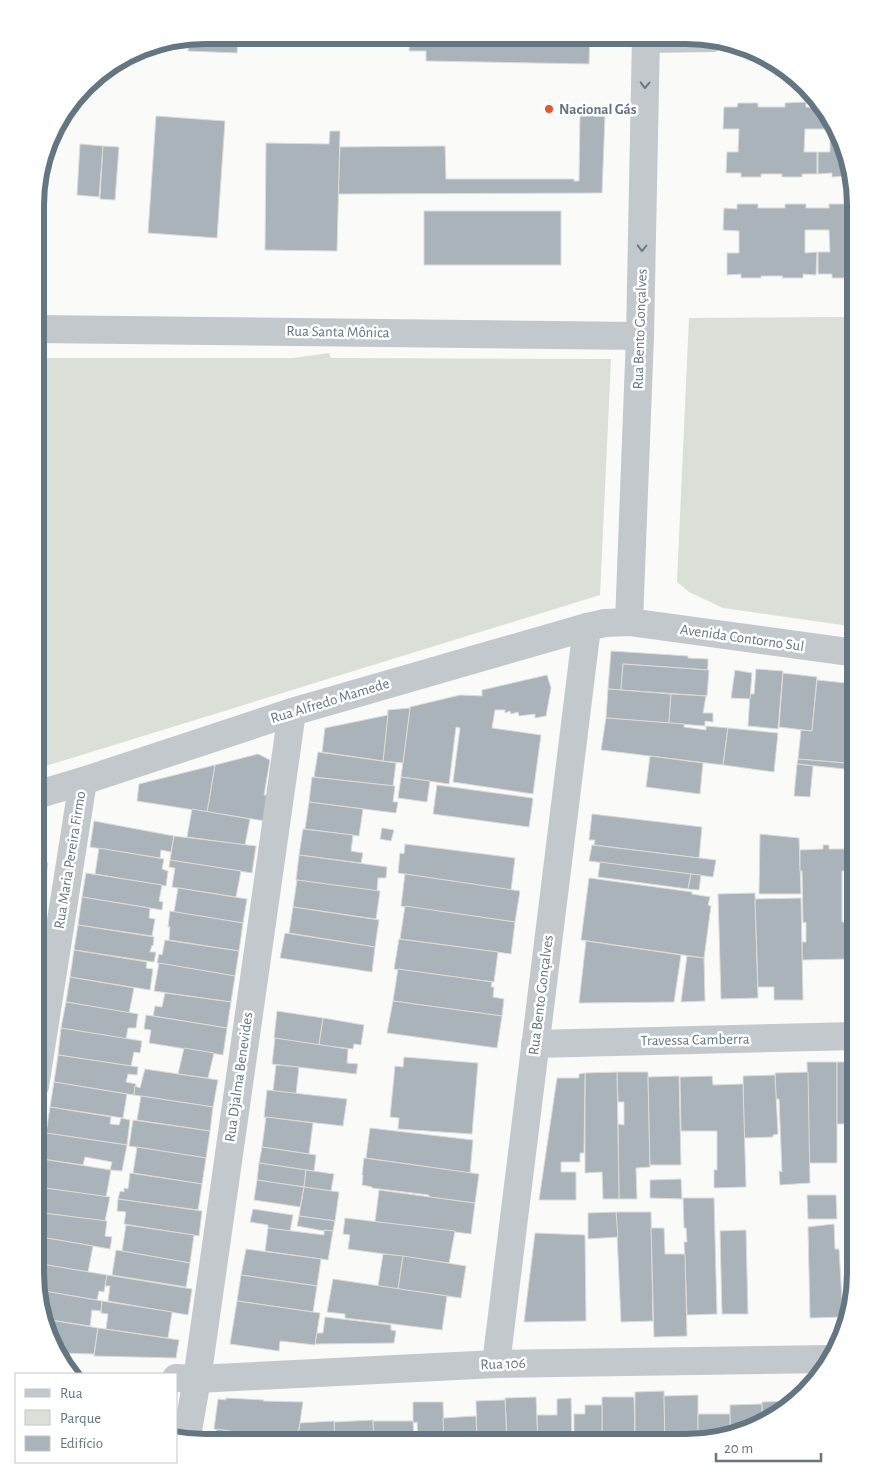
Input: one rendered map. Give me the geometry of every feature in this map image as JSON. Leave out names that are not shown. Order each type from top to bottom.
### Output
[{"type":"street","name":"Rua Bento Gonçalves","points":[[629,622],[640,336],[645,44]]},
{"type":"street","name":"Rua Santa Mônica","points":[[44,329],[640,336]]},
{"type":"street","name":"Rua Alfredo Mamede","points":[[44,793],[292,712],[587,627],[605,623],[629,622]]},
{"type":"street","name":"Avenida Contorno Sul","points":[[629,622],[847,652]]},
{"type":"street","name":"Rua Bento Gonçalves","points":[[496,1364],[587,627]]},
{"type":"street","name":"Rua Djalma Benevides","points":[[186,1433],[186,1379],[292,712]]},
{"type":"street","name":"Rua Maria Pereira Firmo","points":[[44,1028],[82,781]]},
{"type":"street","name":"Travessa Camberra","points":[[535,1044],[847,1036]]},
{"type":"street","name":"Rua 106","points":[[186,1379],[496,1364],[822,1359]]},
{"type":"green space","points":[[847,317],[847,626],[723,608],[689,592],[677,582],[689,318]]},
{"type":"green space","points":[[329,353],[331,358],[611,359],[600,595],[44,767],[44,358],[293,358]]},
{"type":"building","points":[[194,44],[238,44],[237,53],[188,51],[188,45]]},
{"type":"building","points":[[409,44],[590,44],[589,64],[426,61],[426,51],[409,51]]},
{"type":"building","points":[[806,102],[806,107],[814,108],[828,129],[805,129],[804,152],[817,152],[817,174],[802,174],[802,177],[782,177],[782,174],[761,174],[761,177],[741,177],[741,173],[726,173],[727,152],[738,152],[739,129],[723,129],[724,107],[737,107],[738,103],[758,103],[758,107],[785,107],[785,103]]},
{"type":"building","points":[[580,115],[605,116],[602,193],[338,194],[340,147],[445,146],[446,179],[574,179],[574,181],[579,181]]},
{"type":"building","points":[[156,116],[225,121],[217,238],[148,233]]},
{"type":"building","points":[[330,131],[340,131],[337,251],[265,250],[266,143],[329,144]]},
{"type":"building","points":[[830,132],[839,153],[844,176],[832,177],[832,173],[818,174],[818,152],[830,152]]},
{"type":"building","points":[[80,144],[103,146],[99,197],[77,195]]},
{"type":"building","points":[[103,146],[119,147],[115,200],[100,199]]},
{"type":"building","points":[[737,204],[758,204],[758,208],[785,208],[785,204],[806,204],[806,208],[829,208],[829,204],[847,204],[847,278],[832,278],[832,274],[818,274],[818,252],[830,252],[829,230],[805,230],[805,253],[817,252],[816,275],[803,274],[803,278],[761,276],[761,278],[741,278],[741,274],[727,275],[727,253],[739,253],[739,231],[723,230],[724,208],[737,209]]},
{"type":"building","points":[[424,211],[561,211],[561,265],[424,265]]},
{"type":"building","points":[[611,651],[708,659],[708,666],[707,670],[623,664],[621,690],[608,689]]},
{"type":"building","points":[[623,664],[709,670],[707,696],[621,690]]},
{"type":"building","points":[[756,669],[783,671],[778,729],[748,726],[750,694],[754,694]]},
{"type":"building","points":[[735,670],[752,673],[750,699],[731,698]]},
{"type":"building","points":[[783,673],[817,677],[812,731],[779,727]]},
{"type":"building","points":[[547,675],[551,688],[546,716],[535,718],[535,714],[519,716],[518,712],[511,714],[510,711],[505,713],[505,710],[495,710],[492,728],[541,735],[533,794],[453,782],[460,728],[456,727],[449,784],[401,777],[410,707],[460,695],[482,696],[482,690]]},
{"type":"building","points":[[817,680],[846,683],[845,763],[798,759],[801,730],[812,731]]},
{"type":"building","points":[[608,689],[671,694],[669,723],[606,718]]},
{"type":"building","points":[[671,694],[706,696],[703,713],[713,713],[713,722],[705,721],[705,726],[669,723]]},
{"type":"building","points":[[410,708],[403,763],[383,761],[388,710]]},
{"type":"building","points":[[388,715],[383,761],[322,752],[325,728]]},
{"type":"building","points":[[606,718],[684,724],[684,727],[706,730],[706,726],[728,728],[723,765],[601,750]]},
{"type":"building","points":[[728,728],[778,733],[774,772],[723,765]]},
{"type":"building","points":[[318,752],[396,763],[393,786],[314,777]]},
{"type":"building","points":[[258,754],[270,760],[264,795],[268,795],[265,821],[207,812],[215,765]]},
{"type":"building","points":[[650,756],[703,763],[700,794],[646,787]]},
{"type":"building","points":[[798,759],[845,763],[845,769],[797,764]]},
{"type":"building","points":[[797,764],[813,766],[810,797],[794,796]]},
{"type":"building","points":[[215,765],[207,812],[137,801],[139,784]]},
{"type":"building","points":[[312,777],[395,786],[393,802],[398,802],[396,813],[309,802]]},
{"type":"building","points":[[401,777],[430,781],[427,802],[398,798]]},
{"type":"building","points":[[437,785],[532,798],[529,827],[433,814]]},
{"type":"building","points":[[309,802],[363,809],[359,836],[305,829]]},
{"type":"building","points":[[192,809],[250,819],[245,845],[187,837]]},
{"type":"building","points":[[592,814],[702,827],[699,858],[594,845],[595,840],[589,840]]},
{"type":"building","points":[[94,821],[174,836],[171,852],[161,850],[160,858],[90,847]]},
{"type":"building","points":[[382,828],[394,830],[391,841],[380,839]]},
{"type":"building","points":[[303,829],[353,835],[351,851],[363,853],[361,863],[299,855]]},
{"type":"building","points":[[760,834],[799,838],[801,894],[759,894]]},
{"type":"building","points":[[174,836],[256,846],[252,873],[170,860]]},
{"type":"building","points":[[405,844],[515,858],[511,890],[398,873],[400,853],[404,854]]},
{"type":"building","points":[[592,845],[716,860],[713,877],[589,861]]},
{"type":"building","points":[[823,845],[829,845],[829,849],[845,849],[845,871],[842,871],[842,922],[845,922],[845,959],[802,960],[802,942],[806,942],[806,922],[803,923],[800,850],[823,849]]},
{"type":"building","points":[[99,848],[164,859],[162,869],[168,871],[166,886],[95,874]]},
{"type":"building","points":[[299,855],[387,867],[386,878],[378,878],[377,891],[296,880]]},
{"type":"building","points":[[170,860],[241,871],[236,897],[172,887],[175,868],[169,867]]},
{"type":"building","points":[[44,862],[48,863],[44,887]]},
{"type":"building","points":[[600,862],[691,874],[688,889],[598,877]]},
{"type":"building","points":[[86,873],[162,885],[159,901],[163,902],[162,910],[82,897]]},
{"type":"building","points":[[405,874],[520,891],[515,922],[401,906]]},
{"type":"building","points":[[691,874],[701,875],[699,890],[688,889]]},
{"type":"building","points":[[589,878],[692,892],[692,894],[710,897],[708,905],[711,906],[704,958],[581,940]]},
{"type":"building","points":[[297,880],[380,891],[376,919],[293,907]]},
{"type":"building","points":[[178,888],[247,899],[243,923],[174,912]]},
{"type":"building","points":[[755,893],[758,998],[721,999],[718,894]]},
{"type":"building","points":[[82,897],[149,908],[149,918],[155,919],[152,936],[78,925]]},
{"type":"building","points":[[801,898],[803,1000],[774,1000],[774,987],[758,987],[755,899]]},
{"type":"building","points":[[405,906],[515,922],[511,954],[400,939]]},
{"type":"building","points":[[293,907],[379,920],[375,947],[289,933]]},
{"type":"building","points":[[170,911],[243,923],[239,951],[169,940]]},
{"type":"building","points":[[78,925],[154,937],[150,952],[156,952],[154,962],[74,950]]},
{"type":"building","points":[[285,933],[375,947],[372,972],[280,958]]},
{"type":"building","points":[[399,939],[498,952],[494,982],[394,969]]},
{"type":"building","points":[[165,940],[239,951],[235,976],[157,963],[159,954],[162,955]]},
{"type":"building","points":[[586,941],[681,955],[674,1002],[579,1003]]},
{"type":"building","points":[[74,950],[147,962],[146,968],[153,969],[150,990],[70,977]]},
{"type":"building","points":[[687,956],[704,958],[705,1001],[681,1002]]},
{"type":"building","points":[[159,963],[235,976],[231,1002],[154,991]]},
{"type":"building","points":[[398,969],[492,982],[491,987],[494,987],[493,997],[504,999],[502,1016],[393,1001]]},
{"type":"building","points":[[70,977],[134,988],[129,1013],[66,1002]]},
{"type":"building","points":[[165,993],[231,1002],[227,1028],[153,1016],[155,1006],[162,1007]]},
{"type":"building","points":[[393,1001],[502,1016],[497,1048],[387,1033]]},
{"type":"building","points":[[66,1002],[138,1014],[136,1028],[128,1028],[126,1039],[61,1028]]},
{"type":"building","points":[[277,1011],[323,1018],[319,1045],[274,1038]]},
{"type":"building","points":[[146,1015],[227,1028],[223,1055],[149,1043],[151,1030],[144,1029]]},
{"type":"building","points":[[323,1018],[364,1025],[361,1045],[354,1044],[353,1049],[319,1045]]},
{"type":"building","points":[[61,1028],[142,1041],[140,1053],[134,1052],[131,1066],[58,1055]]},
{"type":"building","points":[[275,1038],[348,1049],[347,1063],[358,1064],[356,1074],[272,1064]]},
{"type":"building","points":[[184,1048],[214,1053],[208,1078],[178,1074]]},
{"type":"building","points":[[58,1055],[138,1067],[137,1075],[128,1074],[126,1082],[136,1084],[134,1095],[54,1082]]},
{"type":"building","points":[[404,1057],[478,1063],[472,1134],[398,1129],[399,1118],[390,1117],[395,1066],[403,1067]]},
{"type":"building","points":[[807,1062],[837,1062],[837,1163],[809,1163]]},
{"type":"building","points":[[837,1062],[847,1062],[847,1124],[837,1124]]},
{"type":"building","points":[[276,1065],[299,1067],[296,1094],[273,1091]]},
{"type":"building","points":[[145,1069],[218,1080],[213,1107],[134,1095],[135,1086],[140,1088]]},
{"type":"building","points":[[617,1072],[648,1072],[650,1167],[636,1168],[637,1199],[619,1199],[618,1124],[624,1125],[624,1102],[618,1102]]},
{"type":"building","points":[[617,1072],[619,1199],[603,1199],[602,1172],[585,1173],[585,1073]]},
{"type":"building","points":[[808,1072],[810,1183],[780,1185],[779,1171],[782,1172],[779,1099],[776,1099],[775,1073]]},
{"type":"building","points":[[585,1073],[584,1153],[580,1153],[580,1162],[561,1162],[561,1172],[576,1172],[576,1200],[539,1200],[557,1078],[579,1078],[579,1074]]},
{"type":"building","points":[[775,1075],[778,1134],[773,1135],[773,1137],[744,1138],[743,1076]]},
{"type":"building","points":[[679,1076],[681,1165],[650,1165],[648,1077]]},
{"type":"building","points":[[712,1076],[713,1085],[743,1084],[746,1187],[714,1188],[714,1170],[717,1170],[717,1131],[681,1131],[680,1077]]},
{"type":"building","points":[[54,1082],[127,1094],[123,1118],[50,1107]]},
{"type":"building","points":[[267,1090],[347,1099],[343,1126],[264,1117]]},
{"type":"building","points":[[141,1096],[213,1107],[210,1131],[137,1120]]},
{"type":"building","points":[[50,1107],[111,1117],[110,1124],[119,1125],[121,1118],[130,1120],[127,1145],[46,1133]]},
{"type":"building","points":[[266,1117],[313,1123],[309,1154],[262,1147]]},
{"type":"building","points":[[133,1120],[210,1131],[206,1158],[129,1146]]},
{"type":"building","points":[[370,1128],[473,1140],[470,1173],[366,1158]]},
{"type":"building","points":[[46,1133],[127,1145],[122,1171],[110,1170],[112,1162],[85,1157],[83,1165],[44,1159]]},
{"type":"building","points":[[137,1147],[206,1158],[202,1184],[133,1173]]},
{"type":"building","points":[[262,1147],[316,1155],[314,1171],[259,1163]]},
{"type":"building","points":[[364,1158],[479,1174],[475,1203],[362,1185]]},
{"type":"building","points":[[44,1159],[111,1170],[106,1197],[44,1188]]},
{"type":"building","points":[[259,1163],[306,1170],[304,1187],[257,1180]]},
{"type":"building","points":[[306,1170],[334,1174],[331,1191],[304,1187]]},
{"type":"building","points":[[130,1173],[202,1184],[198,1210],[118,1199],[120,1191],[124,1192],[124,1188],[128,1189]]},
{"type":"building","points":[[681,1179],[682,1199],[650,1198],[650,1180]]},
{"type":"building","points":[[257,1180],[304,1187],[300,1207],[254,1200]]},
{"type":"building","points":[[304,1187],[339,1192],[335,1221],[299,1216]]},
{"type":"building","points":[[44,1188],[110,1197],[105,1221],[44,1213]]},
{"type":"building","points":[[379,1190],[475,1203],[471,1234],[375,1222]]},
{"type":"building","points":[[807,1195],[836,1195],[837,1219],[808,1219]]},
{"type":"building","points":[[683,1198],[714,1198],[717,1314],[687,1315],[684,1242],[687,1242],[686,1228],[684,1228]]},
{"type":"building","points":[[118,1199],[202,1211],[199,1236],[124,1224],[126,1212],[117,1211]]},
{"type":"building","points":[[253,1209],[293,1215],[290,1231],[268,1228],[268,1225],[250,1222]]},
{"type":"building","points":[[616,1212],[651,1212],[653,1321],[621,1322]]},
{"type":"building","points":[[616,1212],[618,1237],[588,1239],[588,1213]]},
{"type":"building","points":[[44,1213],[107,1221],[105,1236],[112,1237],[110,1249],[44,1238]]},
{"type":"building","points":[[299,1216],[335,1221],[333,1231],[297,1226]]},
{"type":"building","points":[[345,1218],[455,1231],[449,1263],[348,1249],[350,1235],[343,1234]]},
{"type":"building","points":[[834,1224],[835,1249],[839,1249],[843,1311],[841,1317],[810,1318],[808,1227]]},
{"type":"building","points":[[126,1225],[194,1235],[190,1263],[122,1251]]},
{"type":"building","points":[[268,1228],[324,1235],[324,1230],[333,1231],[328,1260],[265,1251]]},
{"type":"building","points":[[651,1228],[664,1228],[665,1254],[685,1254],[687,1336],[654,1337]]},
{"type":"building","points":[[746,1230],[748,1314],[722,1314],[720,1231]]},
{"type":"building","points":[[535,1233],[585,1235],[586,1321],[524,1322]]},
{"type":"building","points":[[44,1238],[93,1246],[88,1272],[44,1265]]},
{"type":"building","points":[[246,1249],[321,1259],[317,1286],[241,1275]]},
{"type":"building","points":[[116,1250],[190,1263],[186,1287],[112,1275]]},
{"type":"building","points":[[383,1254],[403,1256],[398,1289],[378,1286]]},
{"type":"building","points":[[403,1256],[466,1266],[461,1298],[398,1289]]},
{"type":"building","points":[[44,1264],[107,1275],[104,1292],[99,1291],[97,1300],[45,1291]]},
{"type":"building","points":[[107,1275],[192,1289],[188,1315],[108,1301],[110,1286],[105,1286]]},
{"type":"building","points":[[241,1275],[317,1286],[313,1312],[237,1301]]},
{"type":"building","points":[[333,1279],[447,1296],[442,1330],[345,1318],[345,1314],[327,1312]]},
{"type":"building","points":[[45,1291],[102,1301],[101,1311],[92,1310],[90,1326],[51,1320]]},
{"type":"building","points":[[102,1301],[172,1312],[168,1338],[106,1329],[108,1314],[101,1313]]},
{"type":"building","points":[[237,1301],[320,1313],[315,1345],[280,1341],[279,1351],[230,1344]]},
{"type":"building","points":[[325,1317],[391,1325],[391,1330],[396,1331],[394,1343],[315,1344],[317,1333],[323,1333]]},
{"type":"building","points":[[51,1320],[98,1328],[94,1354],[65,1353]]},
{"type":"building","points":[[98,1328],[179,1340],[176,1358],[94,1356]]},
{"type":"building","points":[[664,1391],[665,1434],[635,1433],[635,1392]]},
{"type":"building","points":[[698,1395],[698,1434],[665,1434],[664,1396]]},
{"type":"building","points":[[536,1397],[538,1434],[507,1434],[505,1398]]},
{"type":"building","points":[[602,1397],[634,1397],[635,1434],[602,1434]]},
{"type":"building","points":[[226,1398],[303,1402],[298,1434],[248,1434],[214,1429],[218,1399],[226,1400]]},
{"type":"building","points":[[571,1398],[572,1434],[538,1434],[537,1415],[557,1415],[557,1399]]},
{"type":"building","points":[[505,1400],[507,1434],[477,1434],[476,1401]]},
{"type":"building","points":[[784,1401],[762,1415],[762,1402]]},
{"type":"building","points":[[413,1402],[443,1402],[444,1434],[418,1434],[417,1422],[414,1423]]},
{"type":"building","points":[[762,1404],[762,1415],[730,1428],[730,1405]]},
{"type":"building","points":[[585,1405],[602,1405],[602,1434],[574,1434],[574,1414],[585,1414]]},
{"type":"building","points":[[698,1414],[730,1414],[730,1428],[698,1434]]},
{"type":"building","points":[[476,1416],[477,1434],[444,1434],[443,1418]]},
{"type":"building","points":[[373,1420],[374,1434],[335,1434],[334,1422]]},
{"type":"building","points":[[334,1421],[335,1434],[298,1434],[300,1423]]},
{"type":"building","points":[[373,1421],[413,1421],[414,1434],[374,1434]]},
{"type":"building","points":[[217,1429],[249,1434],[216,1434]]},
{"type":"place","name":"Nacional Gás","points":[[549,109]]}]
